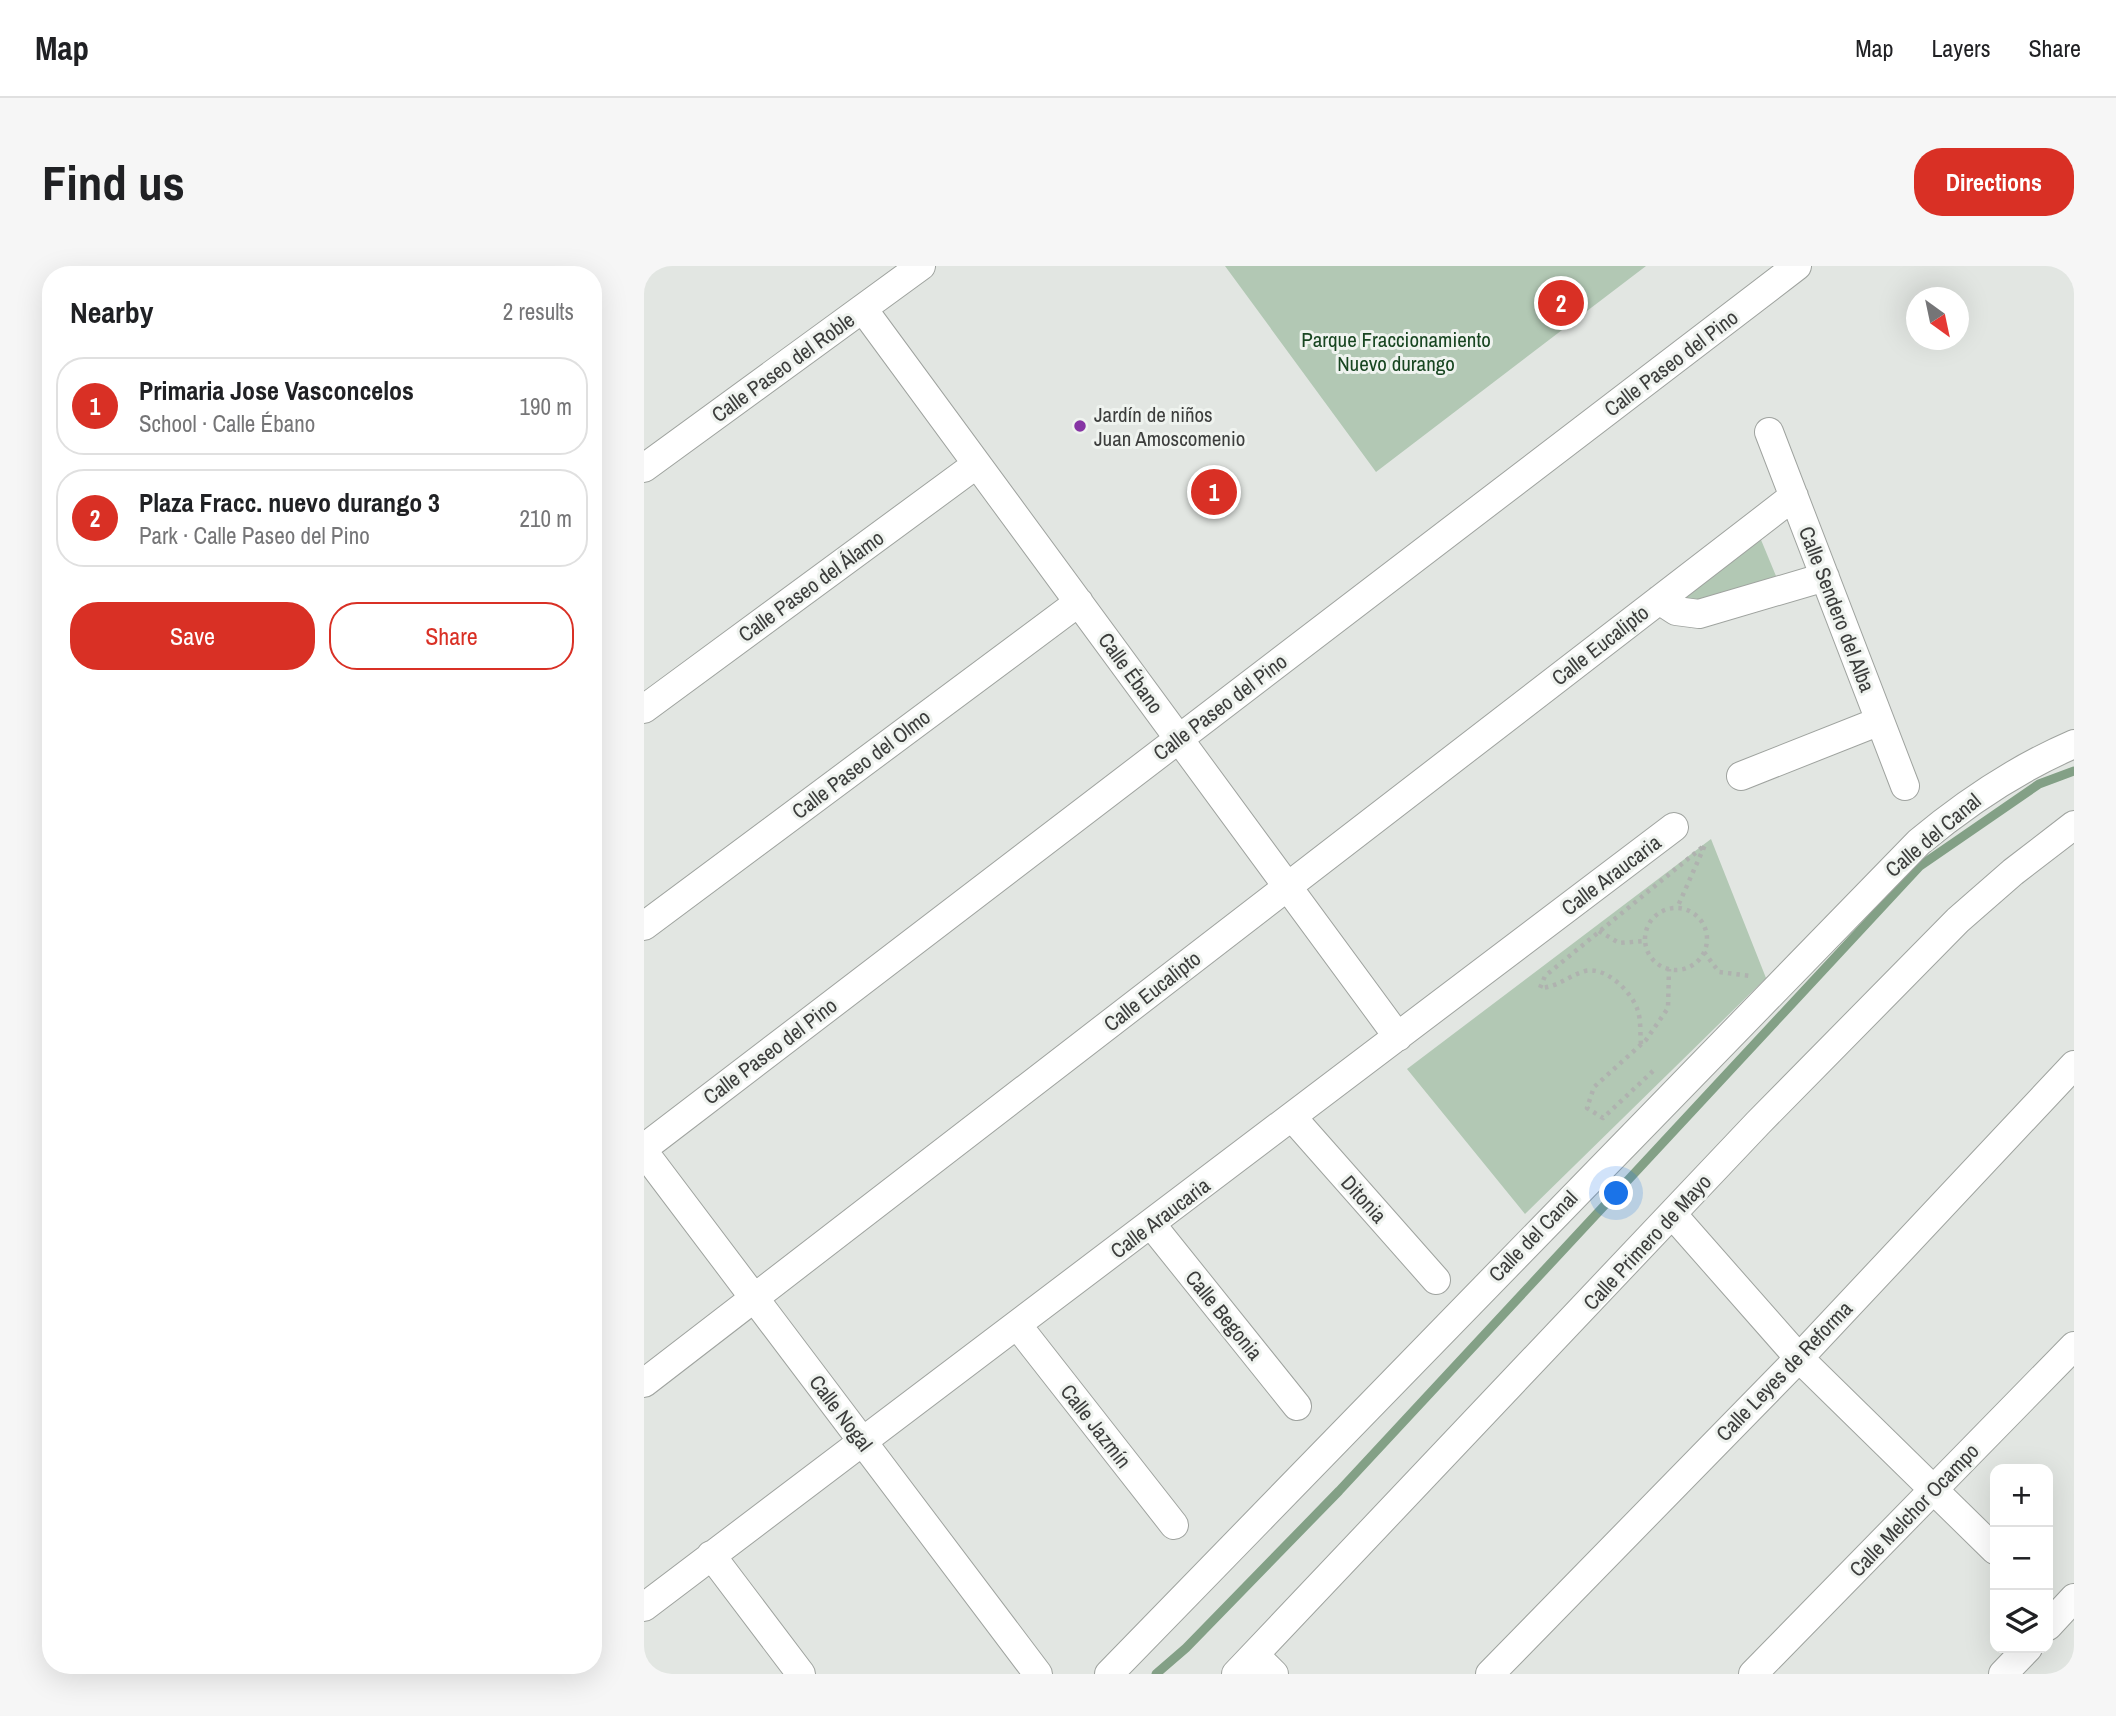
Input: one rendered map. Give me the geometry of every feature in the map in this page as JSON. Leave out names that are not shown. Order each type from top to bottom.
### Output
[{"type":"street","name":"Calle Paseo del Roble","points":[[644,468],[921,266]]},
{"type":"street","name":"Calle Paseo del Pino","points":[[644,1150],[1797,266]]},
{"type":"street","name":"Calle Ébano","points":[[863,309],[1398,1037]]},
{"type":"street","name":"Calle Sendero del Alba","points":[[1769,432],[1905,786]]},
{"type":"street","name":"Calle Paseo del Álamo","points":[[644,709],[977,464]]},
{"type":"street","name":"Calle Eucalipto","points":[[644,1383],[1794,496]]},
{"type":"street","name":"Calle Eucalipto","points":[[1659,600],[1676,611],[1699,614],[1825,577]]},
{"type":"street","name":"Calle Paseo del Olmo","points":[[644,926],[1079,602]]},
{"type":"street","points":[[1741,776],[1880,721]]},
{"type":"street","name":"Calle del Canal","points":[[1109,1674],[1919,842],[1963,806],[1998,783],[2074,744]]},
{"type":"street","name":"Calle Primero de Mayo","points":[[1255,1668],[1758,1123],[1958,920],[2013,872],[2074,825]]},
{"type":"street","name":"Calle Araucaria","points":[[644,1608],[1674,827]]},
{"type":"street","name":"Calle Leyes de Reforma","points":[[1490,1674],[1799,1358],[2074,1065]]},
{"type":"street","name":"Ditonia","points":[[1292,1117],[1436,1280]]},
{"type":"street","name":"Calle Nogal","points":[[644,1150],[1038,1674]]},
{"type":"street","points":[[1673,1215],[1799,1358],[1990,1545]]},
{"type":"street","name":"Calle Begonia","points":[[1151,1224],[1297,1406]]},
{"type":"street","name":"Calle Jazmín","points":[[1018,1326],[1174,1525]]},
{"type":"street","name":"Calle Melchor Ocampo","points":[[1753,1674],[2074,1346]]},
{"type":"street","points":[[711,1555],[801,1674]]},
{"type":"street","points":[[2003,1674],[2023,1653]]},
{"type":"path","points":[[1642,1044],[1637,1010],[1621,984],[1599,972],[1586,971],[1555,987],[1540,988],[1545,976],[1705,845],[1677,908]]},
{"type":"path","points":[[1677,908],[1698,916],[1707,935],[1704,953],[1689,967],[1669,969],[1653,960],[1644,940],[1651,920],[1658,912],[1677,908]]},
{"type":"path","points":[[1599,932],[1619,943],[1644,940]]},
{"type":"path","points":[[1704,953],[1719,972],[1754,976],[1744,985]]},
{"type":"path","points":[[1663,1061],[1603,1118],[1587,1108],[1594,1087],[1642,1044],[1668,1008],[1669,969]]},
{"type":"green space","name":"Parque Fraccionamiento Nuevo durango","points":[[1225,266],[1646,266],[1376,472]]},
{"type":"green space","points":[[1759,535],[1776,576],[1693,604],[1683,597]]},
{"type":"green space","points":[[1711,839],[1766,978],[1525,1214],[1407,1069]]},
{"type":"waterway","points":[[1156,1674],[1186,1648],[1339,1491],[1920,866],[2039,784],[2074,771]]},
{"type":"place","name":"Plaza Fracc. nuevo durango 3","points":[[1561,303]]},
{"type":"place","name":"Jardín de niños Juan Amoscomenio","points":[[1080,426]]},
{"type":"place","name":"Primaria Jose Vasconcelos","points":[[1214,492]]}]
